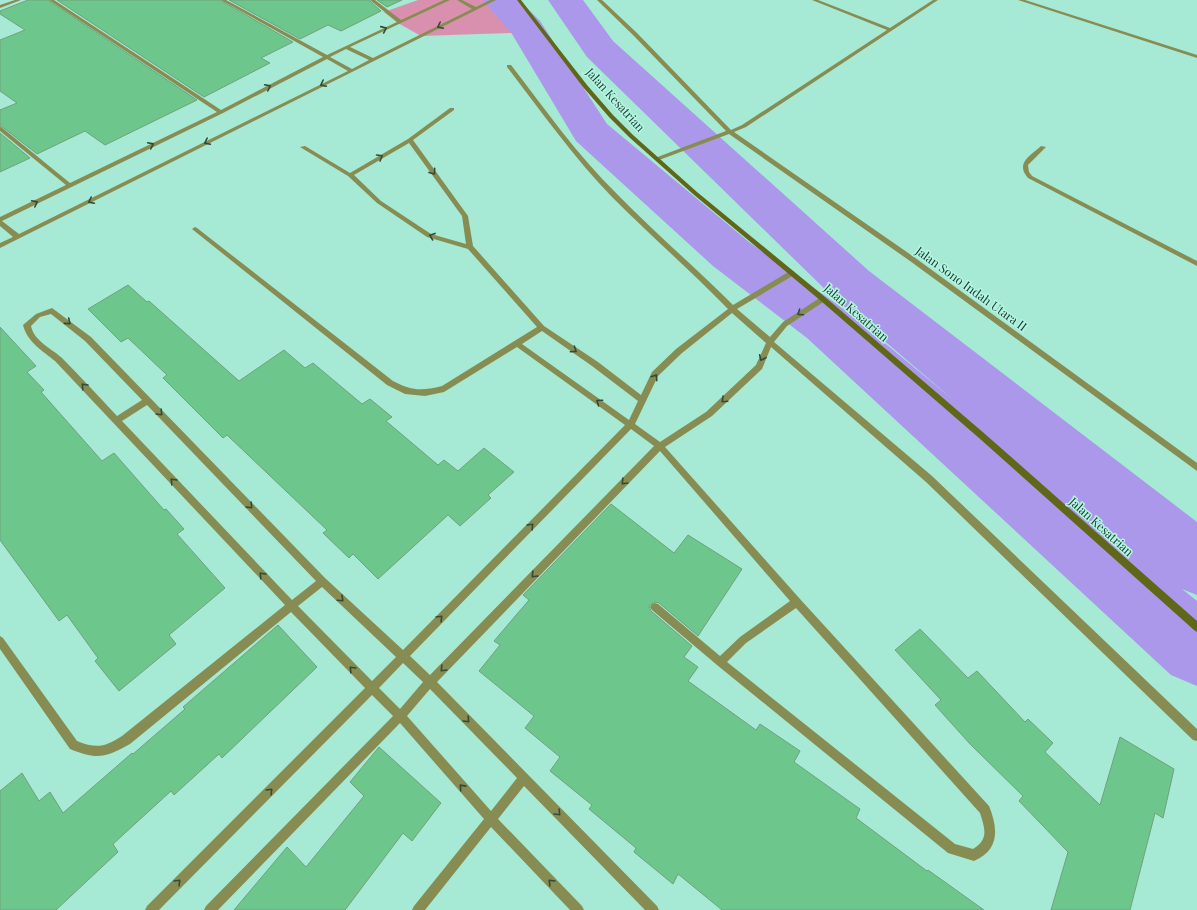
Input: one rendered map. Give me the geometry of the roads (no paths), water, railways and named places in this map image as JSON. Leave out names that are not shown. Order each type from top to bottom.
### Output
[{"type":"street","points":[[0,7],[19,0]]},
{"type":"street","points":[[51,0],[221,112]]},
{"type":"street","points":[[223,0],[350,70]]},
{"type":"street","points":[[372,0],[400,22]]},
{"type":"street","points":[[18,237],[0,222],[70,185],[221,112],[346,46],[448,0]]},
{"type":"street","points":[[459,0],[475,9]]},
{"type":"street","points":[[0,246],[350,70],[494,0]]},
{"type":"street","name":"Jalan Kesatrian","points":[[519,0],[585,86],[607,111],[657,159],[982,436],[1197,627]]},
{"type":"street","name":"Jalan Sono Indah Utara II","points":[[599,0],[635,34],[730,132],[912,259],[1197,468]]},
{"type":"street","points":[[814,0],[890,30]]},
{"type":"street","points":[[657,159],[711,140],[744,126],[936,0]]},
{"type":"street","points":[[1020,0],[1197,57]]},
{"type":"street","points":[[346,46],[372,60]]},
{"type":"street","points":[[509,66],[565,139],[614,195],[700,275],[732,308],[930,479],[1197,736]]},
{"type":"street","points":[[350,175],[410,140],[452,109]]},
{"type":"street","points":[[0,128],[70,185]]},
{"type":"street","points":[[410,140],[465,216],[470,247],[542,328],[595,364],[642,400]]},
{"type":"street","points":[[303,147],[350,175],[379,202],[429,236],[470,247]]},
{"type":"street","points":[[1043,147],[1027,162],[1024,167],[1025,172],[1030,177],[1197,264]]},
{"type":"street","points":[[195,229],[390,383],[405,391],[425,393],[444,389],[542,328]]},
{"type":"street","points":[[151,910],[371,689],[631,424],[655,374],[695,337],[732,308],[792,273]]},
{"type":"street","points":[[210,910],[400,716],[430,682],[660,446],[709,414],[759,367],[770,342],[785,324],[823,299]]},
{"type":"street","points":[[578,910],[490,818],[400,716],[371,689],[58,359],[33,338],[28,330],[27,324],[44,312],[52,311],[60,315],[88,339],[322,581],[430,682],[653,910]]},
{"type":"street","points":[[517,344],[660,446],[797,602],[985,810],[992,832],[985,848],[974,855],[952,849],[655,608]]},
{"type":"street","points":[[116,421],[148,400]]},
{"type":"street","points":[[0,641],[74,745],[91,752],[107,752],[126,740],[322,581]]},
{"type":"street","points":[[720,662],[743,640],[797,602]]},
{"type":"street","points":[[418,910],[490,818],[524,778]]},
{"type":"waterway","points":[[500,0],[527,29],[591,132],[731,254],[826,324],[1197,649]]},
{"type":"waterway","points":[[565,0],[600,49],[851,284],[1197,563]]}]
